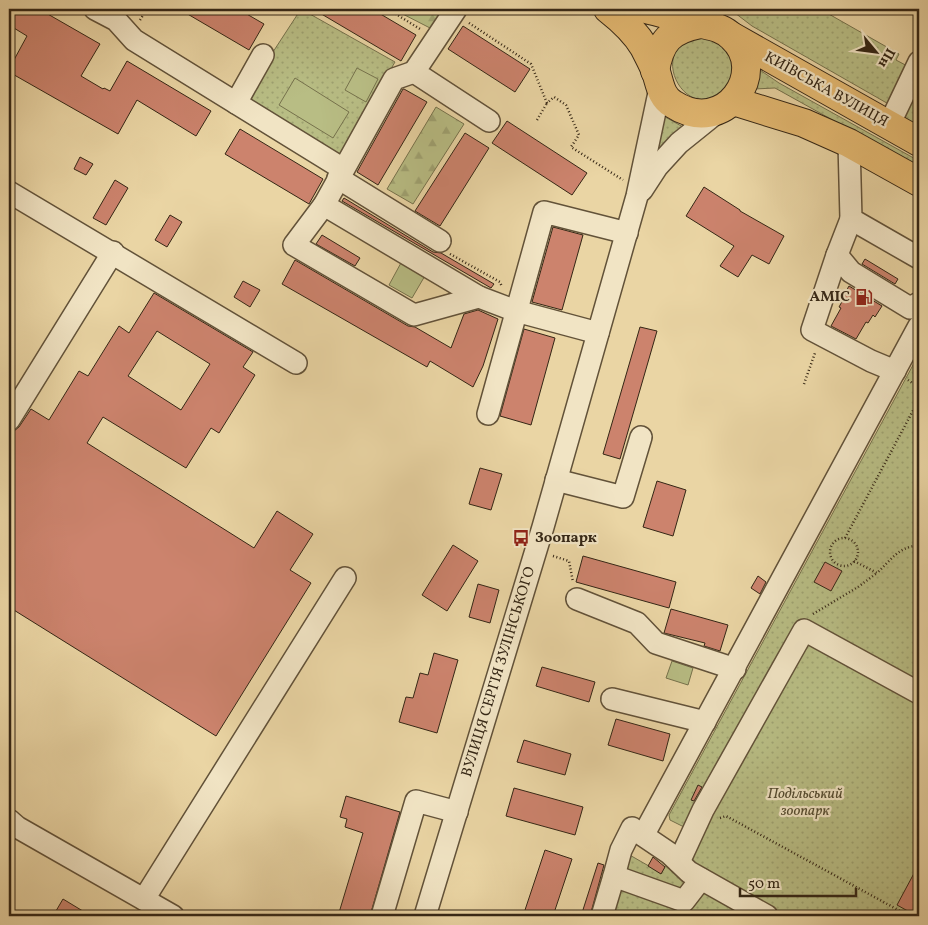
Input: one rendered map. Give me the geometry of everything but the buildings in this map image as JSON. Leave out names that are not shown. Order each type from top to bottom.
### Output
[{"type":"main road","points":[[608,9],[628,25],[644,47],[670,103],[685,112],[703,114],[727,105],[743,86],[746,69],[743,52],[733,38],[718,27],[646,9]]},
{"type":"main road","points":[[658,80],[658,54],[668,38],[682,28],[700,24]]},
{"type":"main road","name":"КИЇВСЬКА ВУЛИЦЯ","points":[[733,38],[919,142]]},
{"type":"main road","points":[[727,105],[804,123],[849,143],[919,182]]},
{"type":"street","points":[[95,9],[116,20],[134,40],[236,103],[440,240]]},
{"type":"street","points":[[455,11],[414,72],[394,79],[324,205],[294,245],[414,315],[479,297]]},
{"type":"street","points":[[236,103],[264,55]]},
{"type":"street","points":[[889,124],[919,62]]},
{"type":"street","points":[[414,72],[489,121]]},
{"type":"street","name":"ВУЛИЦЯ СЕРГІЯ ЗУЛІНСЬКОГО","points":[[425,916],[556,480],[627,233],[631,189],[658,80]]},
{"type":"street","points":[[631,189],[657,167],[679,143],[727,105]]},
{"type":"street","points":[[849,143],[851,219],[812,330],[871,361],[895,371]]},
{"type":"street","points":[[9,192],[113,252],[296,363]]},
{"type":"street","points":[[324,205],[479,297],[516,311],[598,333]]},
{"type":"street","points":[[488,414],[544,212],[627,233]]},
{"type":"street","points":[[851,219],[919,258]]},
{"type":"street","points":[[9,420],[113,252]]},
{"type":"street","points":[[837,255],[851,272],[910,308],[919,303]]},
{"type":"street","points":[[644,834],[919,326]]},
{"type":"street","points":[[556,480],[623,497],[641,437]]},
{"type":"street","points":[[144,899],[345,578]]},
{"type":"street","points":[[577,599],[637,623],[656,643],[734,668]]},
{"type":"street","points":[[679,862],[703,810],[804,630],[919,693]]},
{"type":"street","points":[[612,699],[706,722]]},
{"type":"street","points":[[382,916],[416,801],[456,812]]},
{"type":"street","points":[[9,820],[17,827],[173,916]]},
{"type":"street","points":[[602,916],[622,850],[632,828],[644,834],[669,853],[689,872],[768,916]]},
{"type":"street","points":[[614,876],[684,901],[701,879]]},
{"type":"path","points":[[386,9],[391,10],[436,40]]},
{"type":"path","points":[[455,11],[531,64],[547,103]]},
{"type":"path","points":[[537,120],[547,103],[554,97],[566,104],[579,135],[571,147],[631,189]]},
{"type":"path","points":[[440,240],[450,254],[500,282],[516,311]]},
{"type":"path","points":[[804,384],[822,335]]},
{"type":"path","points":[[845,538],[918,406],[915,385],[895,371]]},
{"type":"path","points":[[845,538],[853,541],[858,553],[854,561],[847,566],[838,564],[832,557],[831,548],[833,544],[845,538]]},
{"type":"path","points":[[804,630],[814,612],[858,587],[878,573],[893,557],[903,550],[912,546],[919,546]]},
{"type":"path","points":[[553,556],[569,561],[577,599]]},
{"type":"path","points":[[854,561],[878,573]]},
{"type":"path","points":[[703,810],[720,818],[726,816],[900,911],[902,916],[909,916]]},
{"type":"path","points":[[916,916],[919,911]]},
{"type":"green space","points":[[301,9],[395,62],[340,155],[249,102],[272,59],[271,55]]},
{"type":"green space","points":[[393,9],[449,9],[437,26],[430,28]]},
{"type":"green space","points":[[725,9],[820,9],[899,54],[896,60],[911,68],[892,106],[752,26],[735,13]]},
{"type":"green space","points":[[695,34],[732,42],[732,89],[707,100],[694,98],[687,94],[676,80],[673,71],[674,54],[679,46]]},
{"type":"green space","points":[[357,68],[378,79],[366,102],[345,90]]},
{"type":"green space","points":[[757,68],[779,83],[919,161],[919,168],[775,88],[754,89]]},
{"type":"green space","points":[[295,78],[349,112],[333,138],[279,105]]},
{"type":"green space","points":[[919,80],[919,128],[902,118]]},
{"type":"green space","points":[[436,107],[464,124],[413,204],[387,189]]},
{"type":"green space","points":[[660,114],[683,127],[649,157]]},
{"type":"green space","points":[[402,261],[426,274],[412,298],[389,285]]},
{"type":"green space","name":"Подільський зоопарк","points":[[919,354],[919,916],[593,916],[614,846],[661,873],[668,862],[665,860],[684,827],[670,820],[669,815]]},
{"type":"green space","points":[[672,661],[693,668],[688,685],[666,678]]},
{"type":"place","name":"АМІС","points":[[864,297]]},
{"type":"place","name":"Зоопарк","points":[[521,538]]}]
